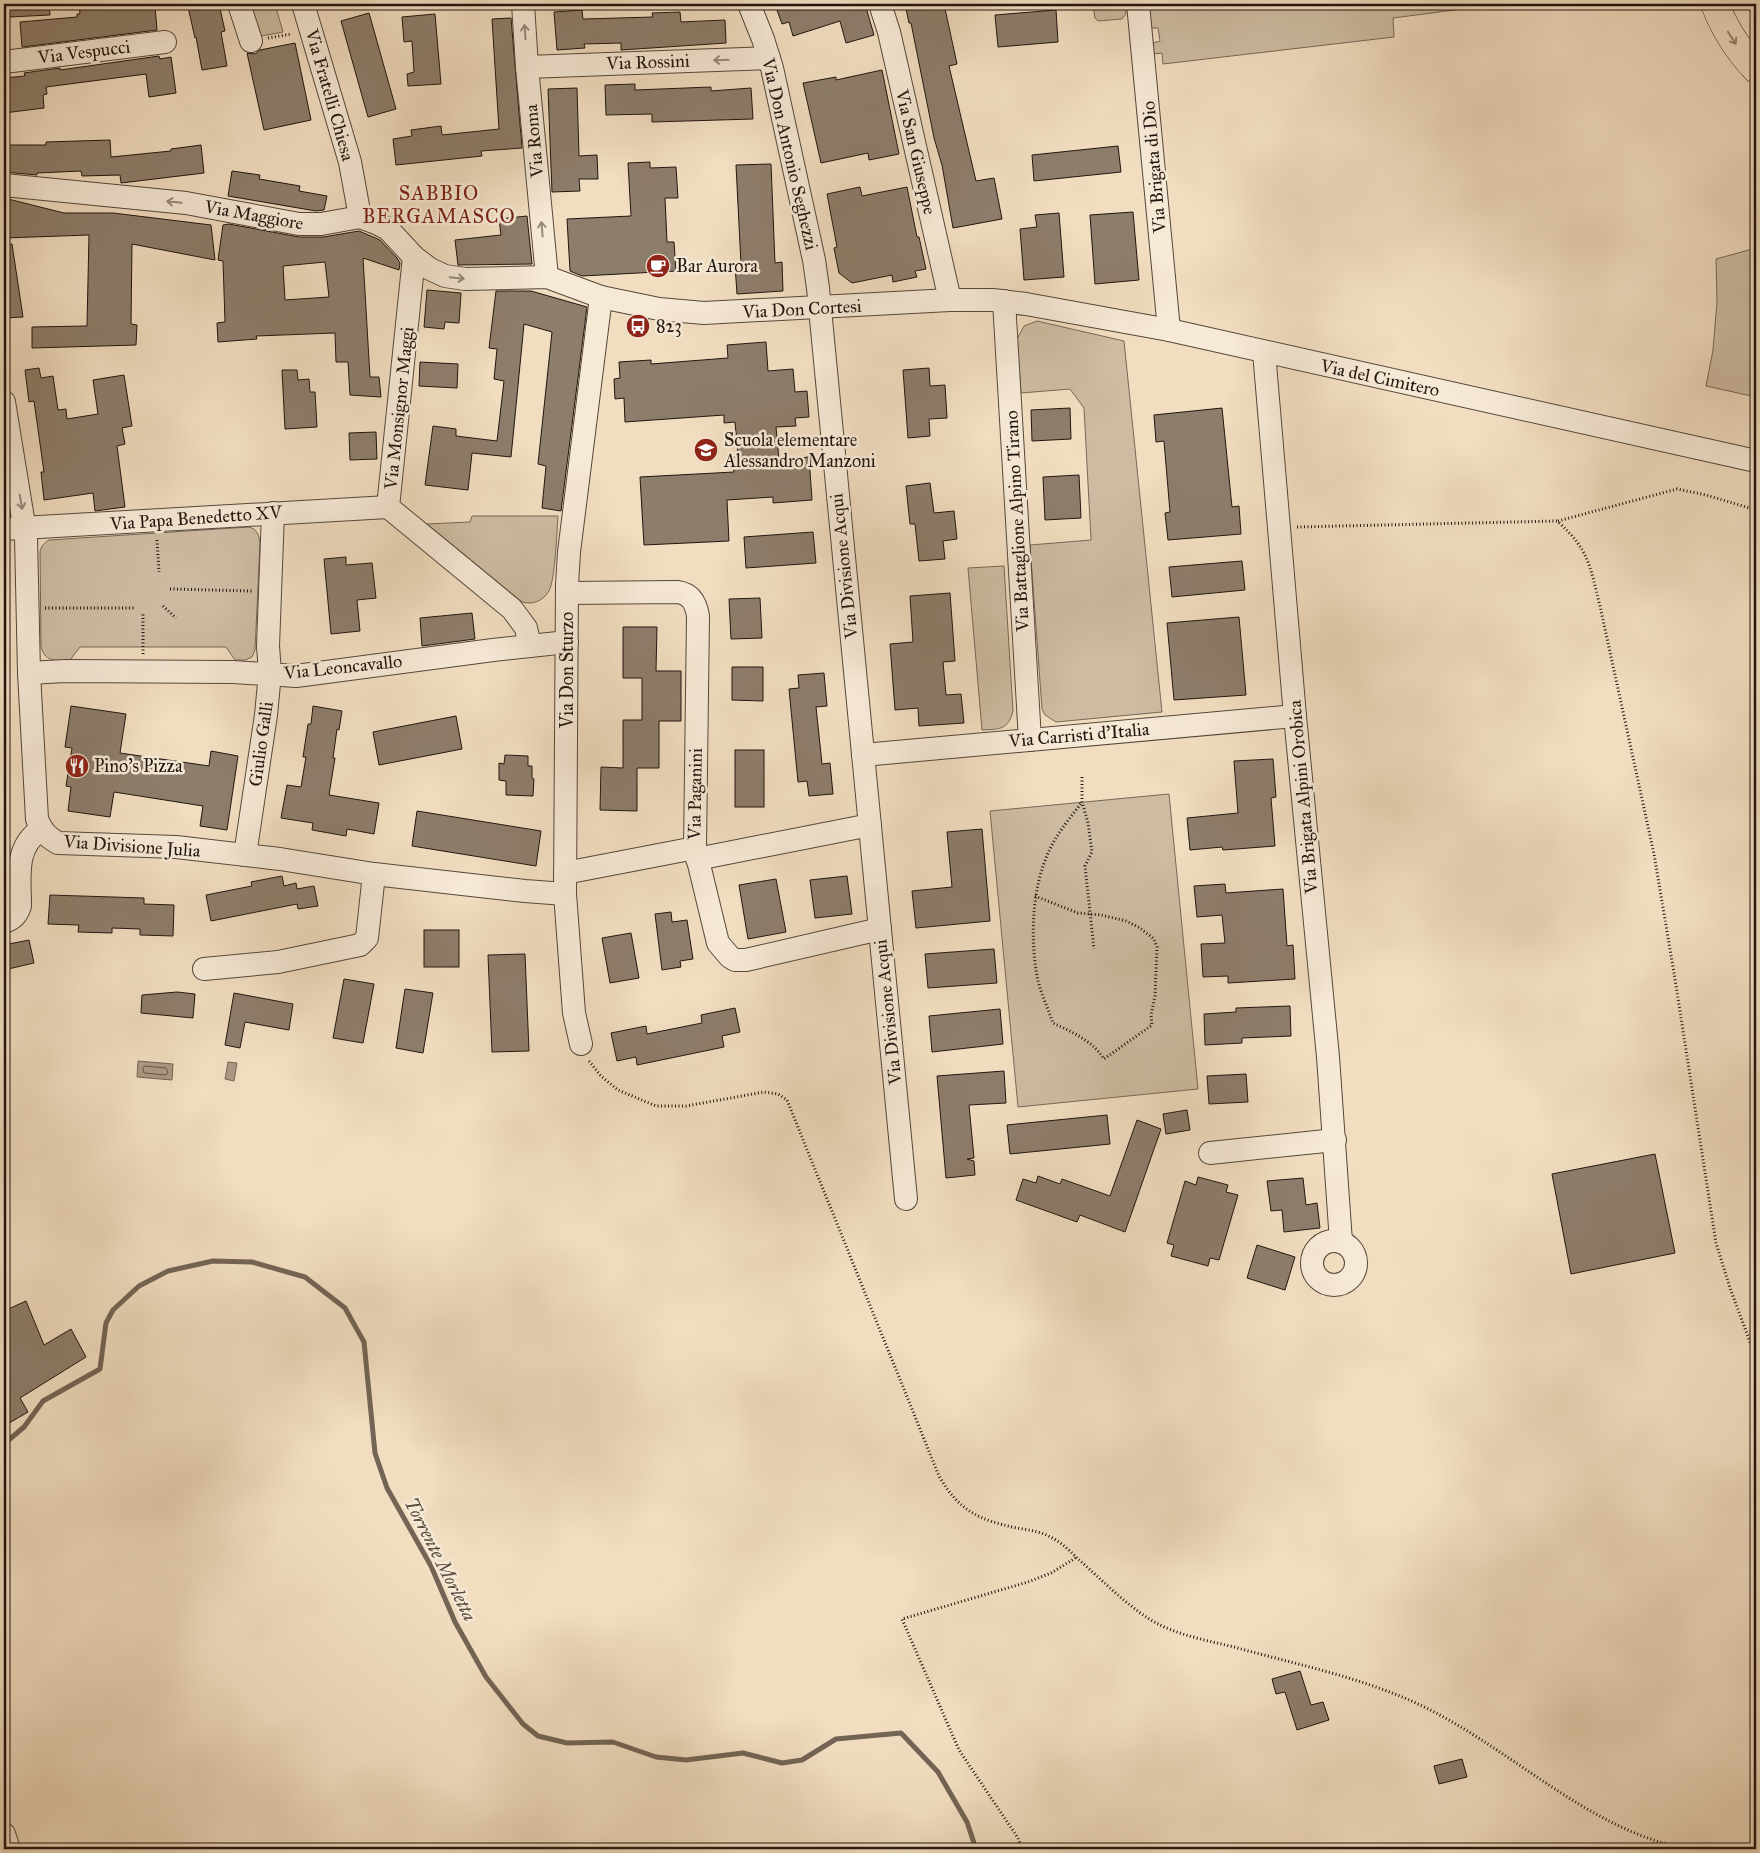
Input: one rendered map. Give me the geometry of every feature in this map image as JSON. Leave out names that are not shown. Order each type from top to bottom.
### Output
[{"type":"highway","points":[[1715,4],[1728,32],[1756,69]]},
{"type":"street","points":[[239,4],[251,41]]},
{"type":"street","name":"Via Fratelli Chiesa","points":[[303,4],[350,162],[360,217]]},
{"type":"street","name":"Via Roma","points":[[523,4],[527,67],[547,277]]},
{"type":"street","name":"Via Don Antonio Seghezzi","points":[[749,4],[769,58],[814,260],[819,308]]},
{"type":"street","name":"Via San Giuseppe","points":[[880,4],[889,32],[950,300]]},
{"type":"street","name":"Via Brigata di Dio","points":[[1138,4],[1170,330]]},
{"type":"street","name":"Via Vespucci","points":[[4,62],[165,42]]},
{"type":"street","name":"Via Rossini","points":[[527,67],[769,58]]},
{"type":"street","name":"Via Maggiore","points":[[4,185],[186,203],[299,224],[321,224],[360,217]]},
{"type":"street","points":[[360,217],[388,229],[414,256],[435,272],[445,276],[455,278],[547,277],[601,297]]},
{"type":"street","name":"Via Monsignor Maggi","points":[[414,256],[388,507],[512,609],[526,628],[530,646]]},
{"type":"street","name":"Via Don Cortesi","points":[[601,297],[648,308],[704,313],[950,300],[1004,301]]},
{"type":"street","name":"Via Don Sturzo","points":[[581,1044],[574,1013],[565,883],[567,593],[569,552],[601,297]]},
{"type":"street","name":"Via del Cimitero","points":[[1004,301],[1170,330],[1756,461]]},
{"type":"street","name":"Via Battaglione Alpino Tirano","points":[[1004,301],[1030,740]]},
{"type":"street","name":"Via Divisione Acqui","points":[[819,308],[906,1199]]},
{"type":"street","name":"Via Brigata Alpini Orobica","points":[[1264,352],[1295,716],[1335,1140],[1341,1242]]},
{"type":"street","name":"Via Divisione Julia","points":[[4,402],[15,529],[28,608],[29,673],[37,819],[41,829],[48,837],[58,843],[176,847],[374,874],[525,891],[696,854]]},
{"type":"street","name":"Via Papa Benedetto XV","points":[[15,529],[388,507]]},
{"type":"street","name":"Giulio Galli","points":[[245,855],[266,714],[270,674],[268,646],[273,513]]},
{"type":"street","name":"Via Paganini","points":[[567,593],[678,592],[688,594],[695,604],[698,616],[696,854],[718,943],[725,953],[735,960],[752,959],[880,929]]},
{"type":"street","name":"Via Leoncavallo","points":[[29,673],[143,672],[296,676],[567,642]]},
{"type":"street","name":"Via Carristi d'Italia","points":[[863,755],[1295,716]]},
{"type":"street","points":[[696,854],[870,825]]},
{"type":"street","points":[[4,922],[12,919],[17,914],[20,906],[22,851],[32,835],[41,829]]},
{"type":"street","points":[[204,969],[278,962],[360,945],[367,938],[374,874]]},
{"type":"street","points":[[1210,1152],[1335,1140]]},
{"type":"street","points":[[4,1834],[9,1849]]},
{"type":"path","points":[[251,41],[311,30]]},
{"type":"path","points":[[1279,528],[1557,521],[1677,489],[1706,495],[1756,510]]},
{"type":"path","points":[[156,520],[159,572]]},
{"type":"path","points":[[1557,521],[1582,548],[1590,565],[1600,606],[1654,854],[1676,979],[1716,1243],[1730,1288],[1756,1358]]},
{"type":"path","points":[[170,589],[270,592]]},
{"type":"path","points":[[164,606],[176,618]]},
{"type":"path","points":[[28,608],[134,608]]},
{"type":"path","points":[[143,612],[143,672]]},
{"type":"path","points":[[1082,777],[1082,802],[1088,823],[1092,852],[1085,866],[1094,949]]},
{"type":"path","points":[[1035,896],[1078,913],[1111,916],[1126,921],[1150,935],[1156,943],[1155,996],[1151,1015],[1152,1025],[1104,1059],[1098,1049],[1074,1033],[1053,1023],[1037,977],[1034,949],[1035,896],[1039,874],[1050,848],[1064,825],[1082,802]]},
{"type":"path","points":[[581,1044],[592,1067],[608,1083],[618,1090],[656,1106],[686,1106],[764,1092],[783,1096],[789,1104],[933,1464],[945,1487],[959,1504],[975,1515],[993,1523],[1042,1533],[1056,1540],[1136,1609],[1159,1625],[1186,1635],[1352,1679],[1418,1704],[1468,1731],[1596,1814],[1634,1834],[1688,1849]]},
{"type":"path","points":[[1022,1849],[1018,1838],[959,1750],[902,1619],[1028,1582],[1050,1573],[1077,1557]]},
{"type":"shaded area","points":[[246,4],[275,4],[283,32],[256,37]]},
{"type":"shaded area","points":[[1093,4],[1125,4],[1126,14],[1122,19],[1098,21],[1095,18]]},
{"type":"shaded area","points":[[1148,4],[1501,4],[1393,18],[1394,37],[1163,64],[1162,53],[1154,54],[1153,43],[1160,41],[1158,28],[1150,28]]},
{"type":"shaded area","points":[[1756,248],[1756,397],[1706,386],[1713,350],[1717,302],[1716,259]]},
{"type":"shaded area","points":[[1037,321],[1124,341],[1162,712],[1056,722],[1045,715],[1042,709],[1030,545],[1091,540],[1084,408],[1070,389],[1021,393],[1017,339],[1024,326]]},
{"type":"shaded area","points":[[472,516],[558,516],[553,577],[549,591],[541,600],[522,602],[427,524],[470,522]]},
{"type":"shaded area","points":[[249,527],[257,533],[260,543],[255,650],[252,657],[245,660],[235,660],[226,647],[80,647],[70,660],[55,660],[45,655],[41,646],[40,552],[43,545],[49,540]]},
{"type":"shaded area","points":[[1004,566],[1013,711],[1011,718],[1002,728],[982,730],[968,568]]},
{"type":"shaded area","points":[[1169,794],[1198,1089],[1018,1107],[990,811]]},
{"type":"water","points":[[138,1061],[173,1064],[172,1080],[137,1077]]},
{"type":"water","points":[[228,1062],[237,1063],[234,1081],[225,1079]]},
{"type":"building","points":[[8,4],[49,4],[50,15],[9,17]]},
{"type":"building","points":[[79,4],[110,4],[110,10],[155,6],[157,30],[22,47],[20,22],[77,17],[77,14],[80,14]]},
{"type":"building","points":[[201,4],[219,4],[225,31],[221,32],[227,66],[202,70],[188,7]]},
{"type":"building","points":[[795,4],[865,4],[874,35],[846,43],[840,21],[793,36],[789,22],[782,24],[777,10]]},
{"type":"building","points":[[905,4],[944,4],[957,64],[949,66],[976,181],[994,178],[1002,219],[953,228],[942,165],[934,138],[911,23],[909,23]]},
{"type":"building","points":[[582,10],[583,19],[653,17],[652,13],[680,12],[681,22],[725,20],[726,43],[621,50],[621,43],[584,44],[585,48],[557,50],[554,12]]},
{"type":"building","points":[[1056,10],[1058,42],[998,47],[995,15]]},
{"type":"building","points":[[369,13],[396,109],[368,117],[341,21]]},
{"type":"building","points":[[435,14],[441,84],[408,86],[407,74],[414,72],[412,41],[404,42],[402,17]]},
{"type":"building","points":[[511,18],[522,148],[481,151],[482,156],[396,165],[393,139],[412,136],[411,130],[441,126],[442,135],[499,129],[492,19]]},
{"type":"building","points":[[295,43],[311,120],[264,130],[247,53],[255,54],[260,50]]},
{"type":"building","points":[[159,56],[160,59],[171,57],[176,93],[149,97],[146,74],[46,87],[47,94],[43,95],[44,108],[4,113],[4,78],[25,76],[24,73],[60,68],[60,70]]},
{"type":"building","points":[[882,70],[899,154],[869,160],[868,153],[821,163],[803,83],[836,77],[836,80]]},
{"type":"building","points":[[635,84],[635,90],[711,87],[711,91],[751,88],[753,119],[652,122],[652,114],[606,115],[605,85]]},
{"type":"building","points":[[577,88],[579,156],[597,155],[598,179],[579,179],[580,191],[552,192],[548,89]]},
{"type":"building","points":[[110,140],[111,157],[171,151],[171,149],[201,145],[204,173],[121,183],[120,175],[82,176],[81,171],[37,173],[37,175],[4,172],[4,145],[46,145],[46,142]]},
{"type":"building","points":[[1118,146],[1121,172],[1034,181],[1032,155]]},
{"type":"building","points":[[650,162],[650,168],[676,167],[678,198],[665,198],[667,242],[674,242],[676,271],[582,276],[570,271],[567,219],[631,216],[628,163]]},
{"type":"building","points":[[771,164],[775,263],[782,262],[783,291],[737,294],[735,265],[741,264],[736,165]]},
{"type":"building","points":[[232,171],[260,175],[259,179],[300,186],[299,191],[327,196],[324,210],[316,211],[228,196]]},
{"type":"building","points":[[860,187],[862,196],[907,187],[917,237],[919,237],[926,269],[915,271],[917,277],[893,282],[892,275],[852,283],[839,273],[834,248],[837,247],[827,194]]},
{"type":"building","points":[[4,198],[64,213],[113,213],[211,225],[215,260],[132,244],[131,324],[137,325],[136,345],[32,348],[32,327],[87,326],[89,235],[4,238]]},
{"type":"building","points":[[1133,212],[1139,280],[1095,284],[1090,215]]},
{"type":"building","points":[[1059,213],[1064,277],[1024,280],[1020,229],[1037,227],[1035,215]]},
{"type":"building","points":[[527,216],[532,264],[458,265],[455,240],[501,235],[499,219]]},
{"type":"building","points":[[229,224],[299,237],[323,237],[359,231],[380,240],[397,258],[400,263],[399,270],[363,258],[370,377],[379,377],[381,397],[350,395],[348,362],[336,362],[335,333],[256,336],[257,339],[218,342],[217,323],[225,322],[223,261],[218,260],[223,225]],"holes":[[[325,262],[329,297],[285,300],[283,266]]]},
{"type":"building","points":[[12,244],[23,317],[4,318],[4,245]]},
{"type":"building","points":[[427,290],[461,293],[459,323],[445,322],[444,329],[424,327]]},
{"type":"building","points":[[496,291],[531,291],[587,307],[561,511],[542,508],[546,466],[538,464],[552,332],[524,324],[511,457],[472,453],[468,490],[425,485],[433,426],[456,429],[456,436],[497,441],[504,381],[494,379],[497,349],[489,348]]},
{"type":"building","points":[[766,342],[768,371],[793,369],[795,392],[807,391],[809,417],[795,418],[796,426],[776,427],[779,460],[809,457],[812,500],[773,503],[773,497],[727,500],[729,541],[644,545],[640,477],[734,472],[733,457],[738,456],[735,422],[724,423],[724,415],[625,422],[624,398],[615,399],[614,379],[620,378],[619,362],[651,360],[651,364],[728,358],[727,345]]},
{"type":"building","points":[[420,362],[458,364],[457,388],[419,386]]},
{"type":"building","points":[[39,368],[41,378],[53,376],[58,410],[66,409],[67,419],[98,414],[93,380],[124,375],[132,426],[122,428],[125,444],[117,446],[125,507],[95,511],[93,493],[44,500],[41,472],[44,472],[34,401],[29,402],[25,370]]},
{"type":"building","points":[[929,368],[930,386],[945,385],[947,418],[929,419],[930,436],[908,438],[903,370]]},
{"type":"building","points":[[282,370],[297,370],[298,380],[309,379],[310,392],[315,392],[317,427],[285,429]]},
{"type":"building","points":[[1070,408],[1071,439],[1032,441],[1031,410]]},
{"type":"building","points":[[1222,408],[1232,507],[1239,506],[1241,534],[1168,540],[1165,513],[1170,512],[1164,441],[1156,442],[1154,415]]},
{"type":"building","points":[[376,432],[377,459],[350,460],[349,433]]},
{"type":"building","points":[[1079,475],[1081,518],[1045,520],[1043,477]]},
{"type":"building","points":[[930,483],[934,513],[954,511],[957,539],[943,541],[945,559],[919,561],[915,524],[910,524],[906,486]]},
{"type":"building","points":[[813,532],[816,563],[746,568],[744,537]]},
{"type":"building","points":[[346,557],[346,565],[372,563],[376,598],[357,600],[360,631],[331,634],[324,559]]},
{"type":"building","points":[[1242,561],[1245,590],[1172,597],[1169,567]]},
{"type":"building","points":[[950,593],[955,661],[943,662],[946,695],[961,694],[964,723],[919,726],[918,708],[895,710],[890,644],[913,642],[910,596]]},
{"type":"building","points":[[760,598],[762,638],[731,639],[729,599]]},
{"type":"building","points":[[472,613],[475,639],[422,646],[420,618]]},
{"type":"building","points":[[1239,617],[1246,695],[1174,700],[1167,623]]},
{"type":"building","points":[[623,627],[657,627],[656,671],[681,671],[681,721],[659,721],[659,768],[637,768],[637,811],[600,810],[601,767],[623,768],[623,720],[642,720],[642,678],[623,678]]},
{"type":"building","points":[[732,667],[763,667],[763,701],[732,700]]},
{"type":"building","points":[[824,673],[827,706],[816,707],[822,764],[830,763],[833,794],[809,796],[807,781],[798,782],[789,689],[799,688],[798,675]]},
{"type":"building","points":[[71,706],[126,714],[120,753],[209,766],[211,751],[238,756],[227,830],[200,826],[203,806],[114,792],[110,817],[68,811],[71,787],[66,786],[72,748],[65,747]]},
{"type":"building","points":[[313,706],[342,711],[339,730],[337,729],[333,758],[335,758],[329,795],[379,803],[374,834],[347,829],[346,836],[312,830],[313,823],[281,818],[287,785],[301,787],[306,757],[303,757],[308,724],[311,724]]},
{"type":"building","points":[[456,716],[462,749],[379,765],[373,732]]},
{"type":"building","points":[[735,750],[764,750],[764,807],[735,807]]},
{"type":"building","points":[[505,755],[528,756],[528,766],[532,766],[532,778],[534,779],[533,796],[506,795],[506,781],[499,780],[499,763],[504,764]]},
{"type":"building","points":[[1273,759],[1276,797],[1271,798],[1275,846],[1223,850],[1222,847],[1190,850],[1187,818],[1238,813],[1234,761]]},
{"type":"building","points":[[417,811],[541,831],[536,866],[412,846]]},
{"type":"building","points":[[982,829],[990,921],[916,928],[912,891],[952,887],[947,832]]},
{"type":"building","points":[[282,876],[284,886],[296,883],[297,889],[314,886],[318,906],[298,909],[297,904],[211,921],[206,895],[252,886],[251,882]]},
{"type":"building","points":[[847,876],[852,914],[815,918],[810,880]]},
{"type":"building","points":[[776,879],[786,932],[748,939],[739,885]]},
{"type":"building","points":[[1225,884],[1226,893],[1283,889],[1287,946],[1293,945],[1295,979],[1228,983],[1228,976],[1203,977],[1201,944],[1225,943],[1222,915],[1197,917],[1194,886]]},
{"type":"building","points":[[50,895],[144,898],[144,904],[174,905],[173,936],[140,935],[140,929],[112,928],[112,933],[78,932],[79,925],[48,924]]},
{"type":"building","points":[[671,912],[672,922],[687,920],[693,959],[680,961],[681,967],[662,970],[655,914]]},
{"type":"building","points":[[424,930],[459,930],[459,967],[424,967]]},
{"type":"building","points":[[631,933],[639,978],[610,983],[602,938]]},
{"type":"building","points":[[29,940],[34,963],[4,970],[4,945]]},
{"type":"building","points":[[994,949],[997,983],[928,988],[925,954]]},
{"type":"building","points":[[525,954],[529,1051],[492,1052],[488,955]]},
{"type":"building","points":[[344,979],[374,984],[363,1043],[333,1038]]},
{"type":"building","points":[[405,989],[433,993],[423,1053],[396,1048]]},
{"type":"building","points":[[177,992],[195,994],[193,1018],[141,1013],[142,995]]},
{"type":"building","points":[[234,993],[293,1004],[289,1030],[245,1022],[240,1048],[225,1045]]},
{"type":"building","points":[[1290,1006],[1291,1036],[1242,1038],[1242,1043],[1205,1045],[1204,1014],[1236,1012],[1236,1008]]},
{"type":"building","points":[[735,1008],[740,1032],[722,1036],[724,1047],[637,1065],[636,1057],[617,1061],[611,1033],[646,1026],[647,1034],[702,1023],[701,1015]]},
{"type":"building","points":[[1000,1009],[1003,1044],[932,1052],[929,1016]]},
{"type":"building","points":[[1004,1071],[1006,1103],[969,1105],[974,1158],[967,1159],[974,1161],[975,1175],[946,1178],[937,1076]]},
{"type":"building","points":[[1246,1074],[1248,1102],[1209,1104],[1207,1076]]},
{"type":"building","points":[[1187,1110],[1190,1130],[1166,1134],[1163,1114]]},
{"type":"building","points":[[1107,1115],[1110,1144],[1010,1154],[1007,1125]]},
{"type":"building","points":[[1137,1120],[1161,1129],[1125,1232],[1080,1215],[1077,1222],[1016,1200],[1023,1179],[1036,1183],[1038,1176],[1060,1184],[1062,1179],[1110,1196]]},
{"type":"building","points":[[1655,1154],[1675,1253],[1571,1274],[1552,1174]]},
{"type":"building","points":[[1198,1177],[1228,1185],[1226,1192],[1238,1195],[1219,1260],[1210,1258],[1208,1266],[1171,1256],[1174,1245],[1167,1243],[1185,1181],[1196,1185]]},
{"type":"building","points":[[1303,1178],[1306,1205],[1317,1203],[1320,1228],[1284,1232],[1282,1210],[1271,1211],[1267,1181]]},
{"type":"building","points":[[1257,1245],[1295,1257],[1285,1290],[1247,1278]]},
{"type":"building","points":[[26,1301],[44,1345],[71,1329],[86,1357],[20,1398],[28,1412],[4,1426],[4,1311]]},
{"type":"building","points":[[1300,1671],[1311,1705],[1323,1702],[1329,1720],[1297,1730],[1285,1692],[1276,1694],[1272,1679]]},
{"type":"building","points":[[1462,1759],[1467,1777],[1439,1784],[1434,1766]]},
{"type":"waterway","name":"Torrente Morletta","points":[[4,1444],[24,1427],[43,1401],[100,1369],[106,1323],[113,1310],[139,1286],[168,1271],[213,1261],[252,1262],[305,1277],[345,1308],[364,1342],[375,1453],[387,1488],[431,1566],[455,1622],[486,1677],[523,1724],[538,1736],[567,1743],[613,1742],[656,1757],[686,1760],[743,1753],[782,1763],[802,1760],[836,1739],[901,1733],[938,1772],[967,1822],[976,1849]]},
{"type":"place","name":"Bar Aurora","points":[[658,266]]},
{"type":"place","name":"823","points":[[638,326]]},
{"type":"place","name":"Scuola elementare Alessandro Manzoni","points":[[706,450]]},
{"type":"place","name":"Pino's Pizza","points":[[77,766]]},
{"type":"district","name":"SABBIO BERGAMASCO","points":[[439,204]]}]
